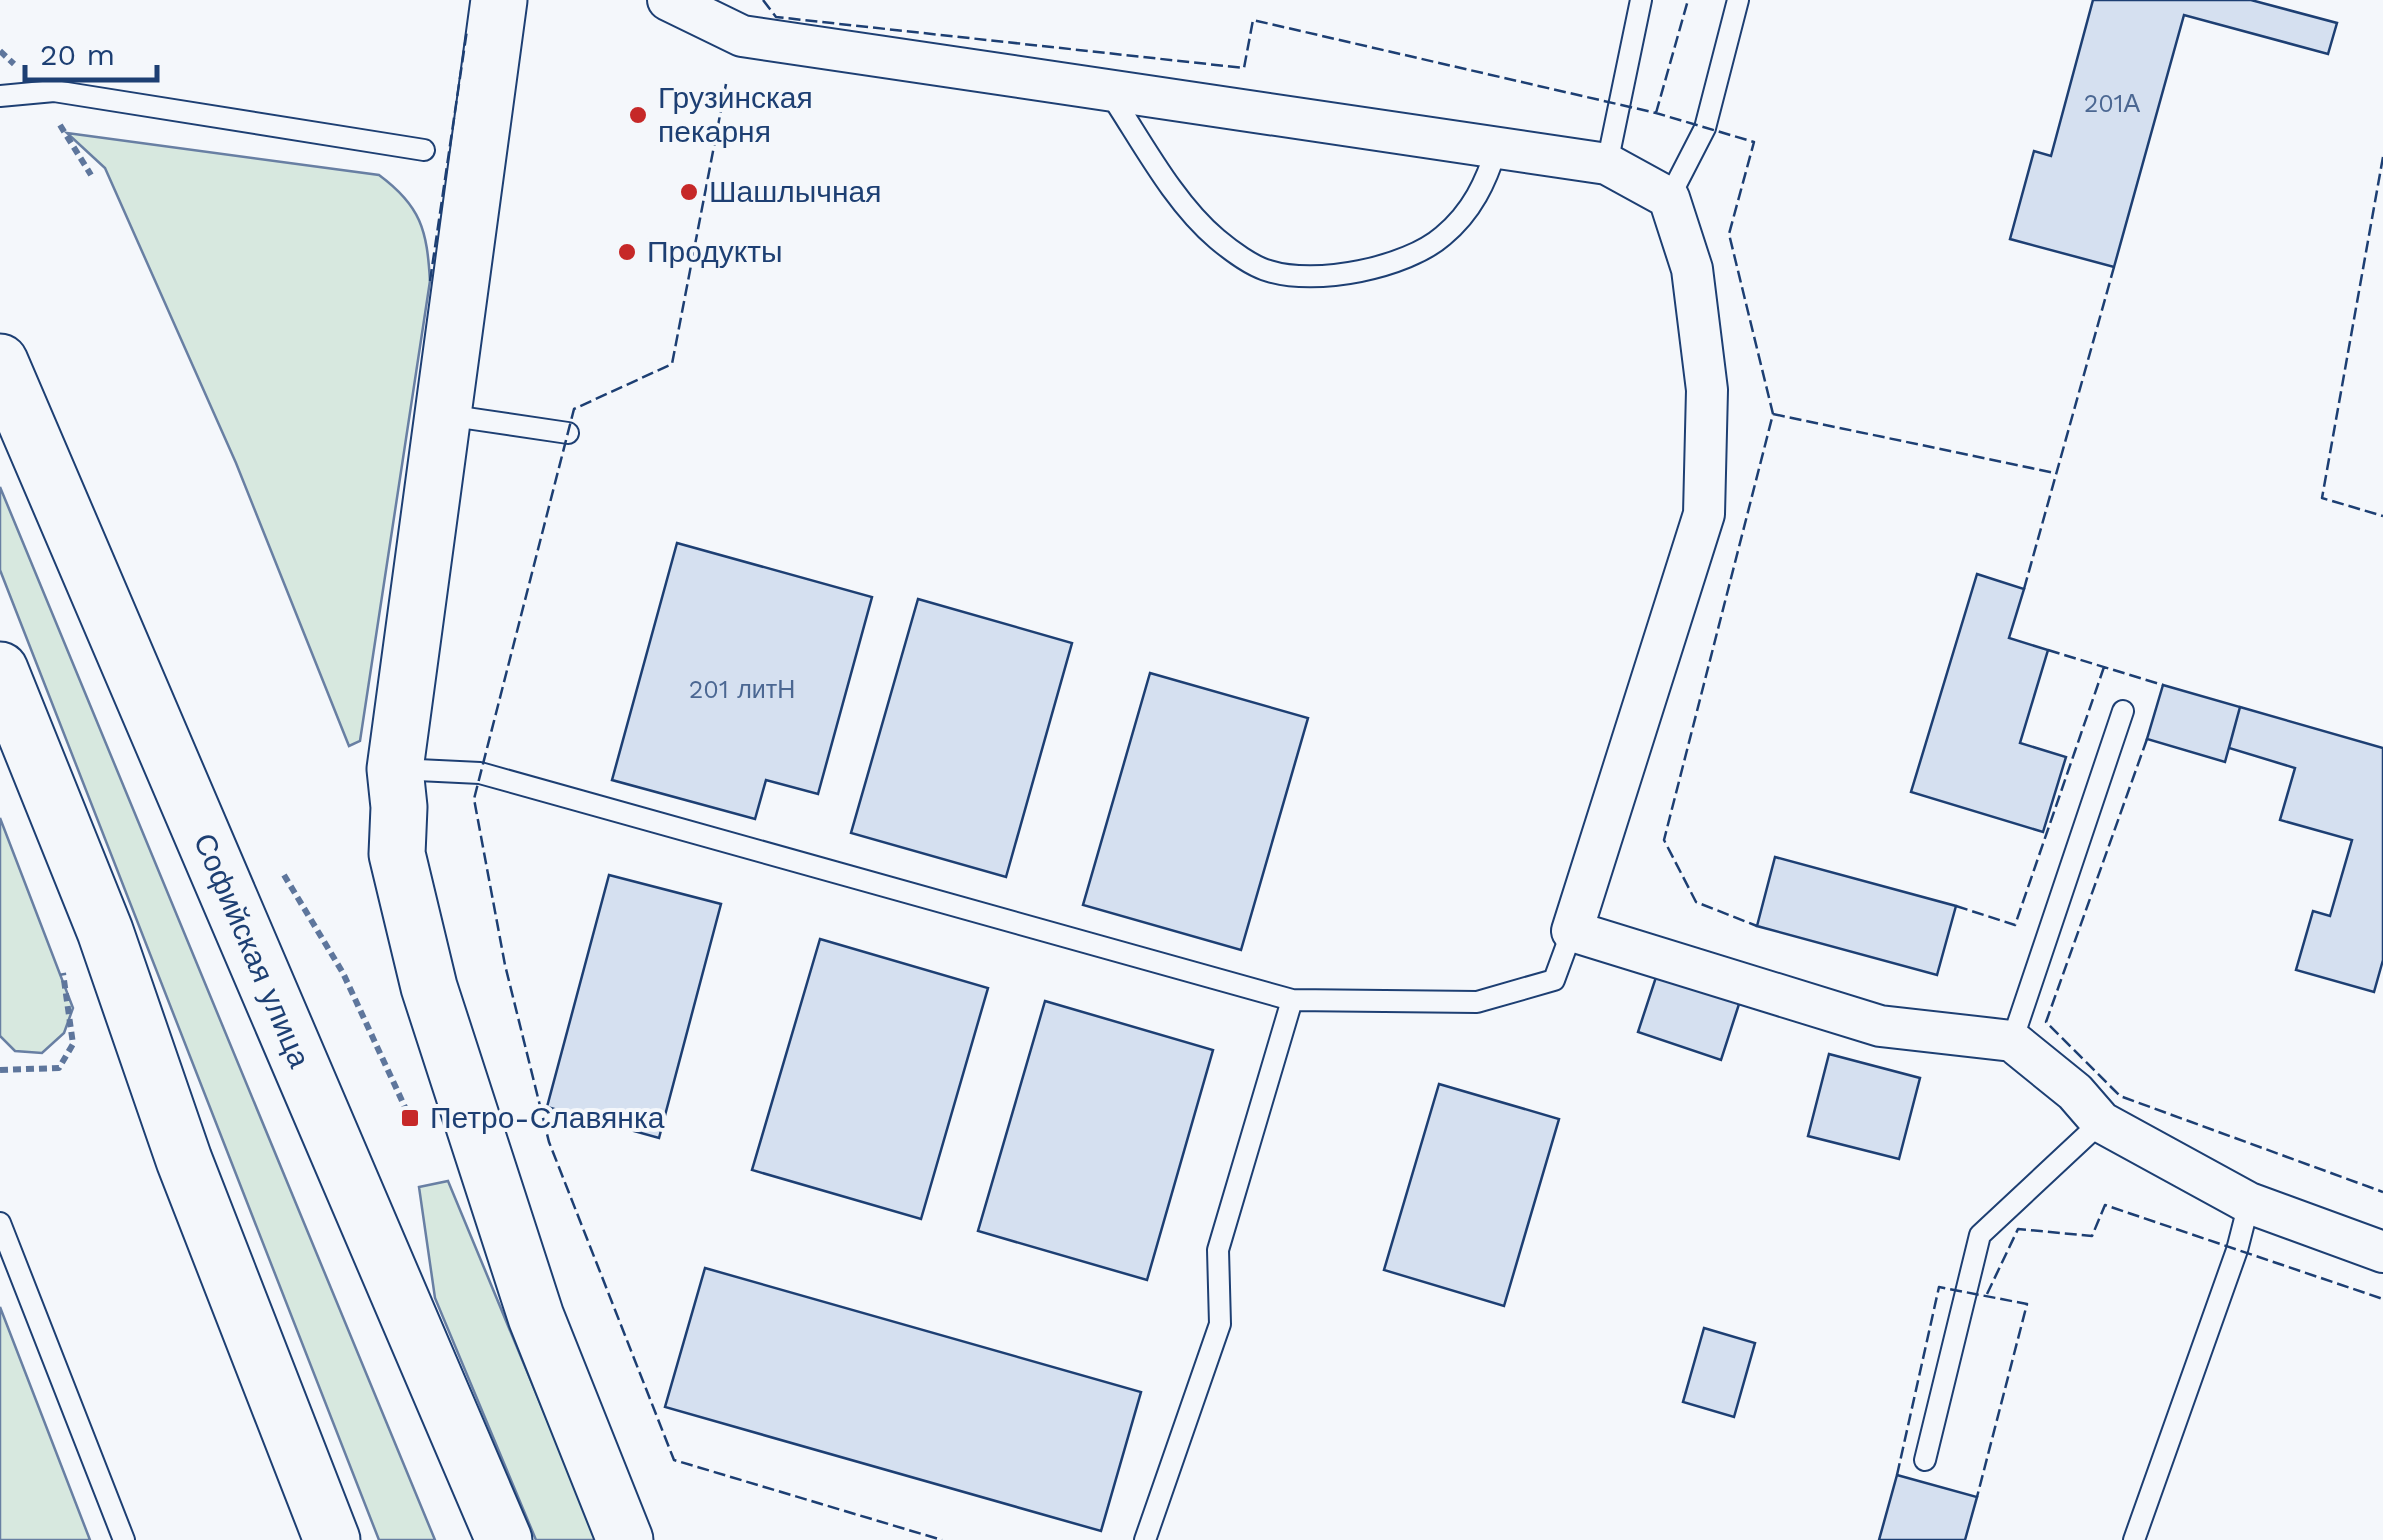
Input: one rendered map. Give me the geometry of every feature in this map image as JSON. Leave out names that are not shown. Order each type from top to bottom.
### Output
[{"type":"main road","points":[[499,0],[482,154],[395,769],[400,807],[397,854],[440,1025],[536,1317],[625,1540]]},
{"type":"main road","name":"Софийская улица","points":[[0,362],[504,1540]]},
{"type":"main road","points":[[0,670],[106,930],[184,1160],[332,1540]]},
{"type":"street","points":[[668,0],[742,36],[1607,164],[1668,198],[1692,269],[1707,390],[1704,514],[1572,931],[1880,1026],[2012,1041],[2075,1092],[2102,1122],[2249,1203],[2383,1252]]},
{"type":"lane","points":[[1607,164],[1641,0]]},
{"type":"lane","points":[[1668,198],[1705,128],[1738,0]]},
{"type":"lane","points":[[0,96],[54,91],[424,150]]},
{"type":"lane","points":[[1109,92],[1167,178],[1216,239],[1268,271],[1328,278],[1394,261],[1442,238],[1482,192],[1497,147]]},
{"type":"lane","points":[[446,415],[568,432]]},
{"type":"lane","points":[[2012,1041],[2123,711]]},
{"type":"lane","points":[[395,769],[480,774],[1292,1000],[1477,1002],[1554,980],[1572,931]]},
{"type":"lane","points":[[1144,1540],[1220,1324],[1218,1250],[1292,1000]]},
{"type":"lane","points":[[1925,1460],[1980,1235],[2102,1122]]},
{"type":"lane","points":[[2134,1540],[2237,1250],[2249,1203]]},
{"type":"lane","points":[[0,1223],[124,1540]]},
{"type":"path","points":[[284,875],[343,973],[410,1118]]},
{"type":"path","points":[[0,1070],[59,1068],[73,1044],[62,958]]},
{"type":"shaded area","points":[[67,133],[379,175],[404,197],[419,220],[427,247],[430,281],[360,741],[349,746],[236,463],[105,168]]},
{"type":"shaded area","points":[[0,487],[435,1540],[379,1540],[0,570]]},
{"type":"shaded area","points":[[0,818],[73,1008],[64,1033],[42,1053],[15,1051],[0,1036]]},
{"type":"shaded area","points":[[448,1181],[597,1540],[536,1540],[435,1298],[419,1187]]},
{"type":"shaded area","points":[[0,1307],[90,1540],[0,1540]]},
{"type":"building","points":[[2093,0],[2251,0],[2337,23],[2328,54],[2184,15],[2114,267],[2010,239],[2034,151],[2051,156]]},
{"type":"building","points":[[677,543],[872,597],[818,794],[766,780],[755,819],[612,780]]},
{"type":"building","points":[[1977,574],[2024,589],[2009,638],[2048,650],[2020,743],[2066,757],[2043,832],[1911,792]]},
{"type":"building","points":[[918,599],[1072,643],[1006,877],[851,833]]},
{"type":"building","points":[[1150,673],[1308,718],[1241,950],[1083,905]]},
{"type":"building","points":[[2163,685],[2240,707],[2225,762],[2147,739]]},
{"type":"building","points":[[2240,707],[2383,748],[2383,960],[2374,992],[2296,970],[2313,911],[2330,916],[2352,840],[2280,820],[2295,768],[2229,748]]},
{"type":"building","points":[[1775,857],[1956,906],[1937,975],[1757,926]]},
{"type":"building","points":[[609,875],[721,904],[659,1138],[547,1107]]},
{"type":"building","points":[[820,939],[988,988],[921,1219],[752,1170]]},
{"type":"building","points":[[1657,974],[1740,1001],[1721,1060],[1638,1032]]},
{"type":"building","points":[[1045,1001],[1213,1050],[1147,1280],[978,1231]]},
{"type":"building","points":[[1829,1054],[1920,1078],[1899,1159],[1808,1136]]},
{"type":"building","points":[[1439,1084],[1559,1119],[1504,1306],[1384,1270]]},
{"type":"building","points":[[705,1268],[1141,1392],[1101,1531],[665,1407]]},
{"type":"building","points":[[1704,1328],[1755,1343],[1734,1417],[1683,1402]]},
{"type":"building","points":[[1897,1475],[1977,1497],[1965,1540],[1879,1540]]},
{"type":"fence","points":[[763,0],[776,17],[1244,68],[1253,20],[1656,113],[1754,142],[1729,234],[1773,414],[1664,840],[1696,902],[1757,926]]},
{"type":"fence","points":[[1656,113],[1688,0]]},
{"type":"fence","points":[[430,281],[467,30]]},
{"type":"fence","points":[[726,84],[672,364],[574,409],[474,799],[505,965],[549,1142],[674,1460],[942,1540]]},
{"type":"fence","points":[[2383,157],[2322,498],[2383,516]]},
{"type":"fence","points":[[2024,589],[2114,267]]},
{"type":"fence","points":[[1773,414],[2055,473]]},
{"type":"fence","points":[[2048,650],[2163,685]]},
{"type":"fence","points":[[1956,906],[2015,925],[2104,667]]},
{"type":"fence","points":[[2147,739],[2046,1022],[2120,1096],[2383,1192]]},
{"type":"fence","points":[[1987,1294],[2018,1229],[2092,1236],[2105,1205],[2383,1299]]},
{"type":"fence","points":[[1897,1475],[1939,1287],[2027,1304],[1977,1497]]},
{"type":"place","name":"Грузинская пекарня","points":[[638,115]]},
{"type":"place","name":"Шашлычная","points":[[689,192]]},
{"type":"place","name":"Продукты","points":[[627,252]]},
{"type":"place","name":"Петро-Славянка","points":[[410,1118]]}]
